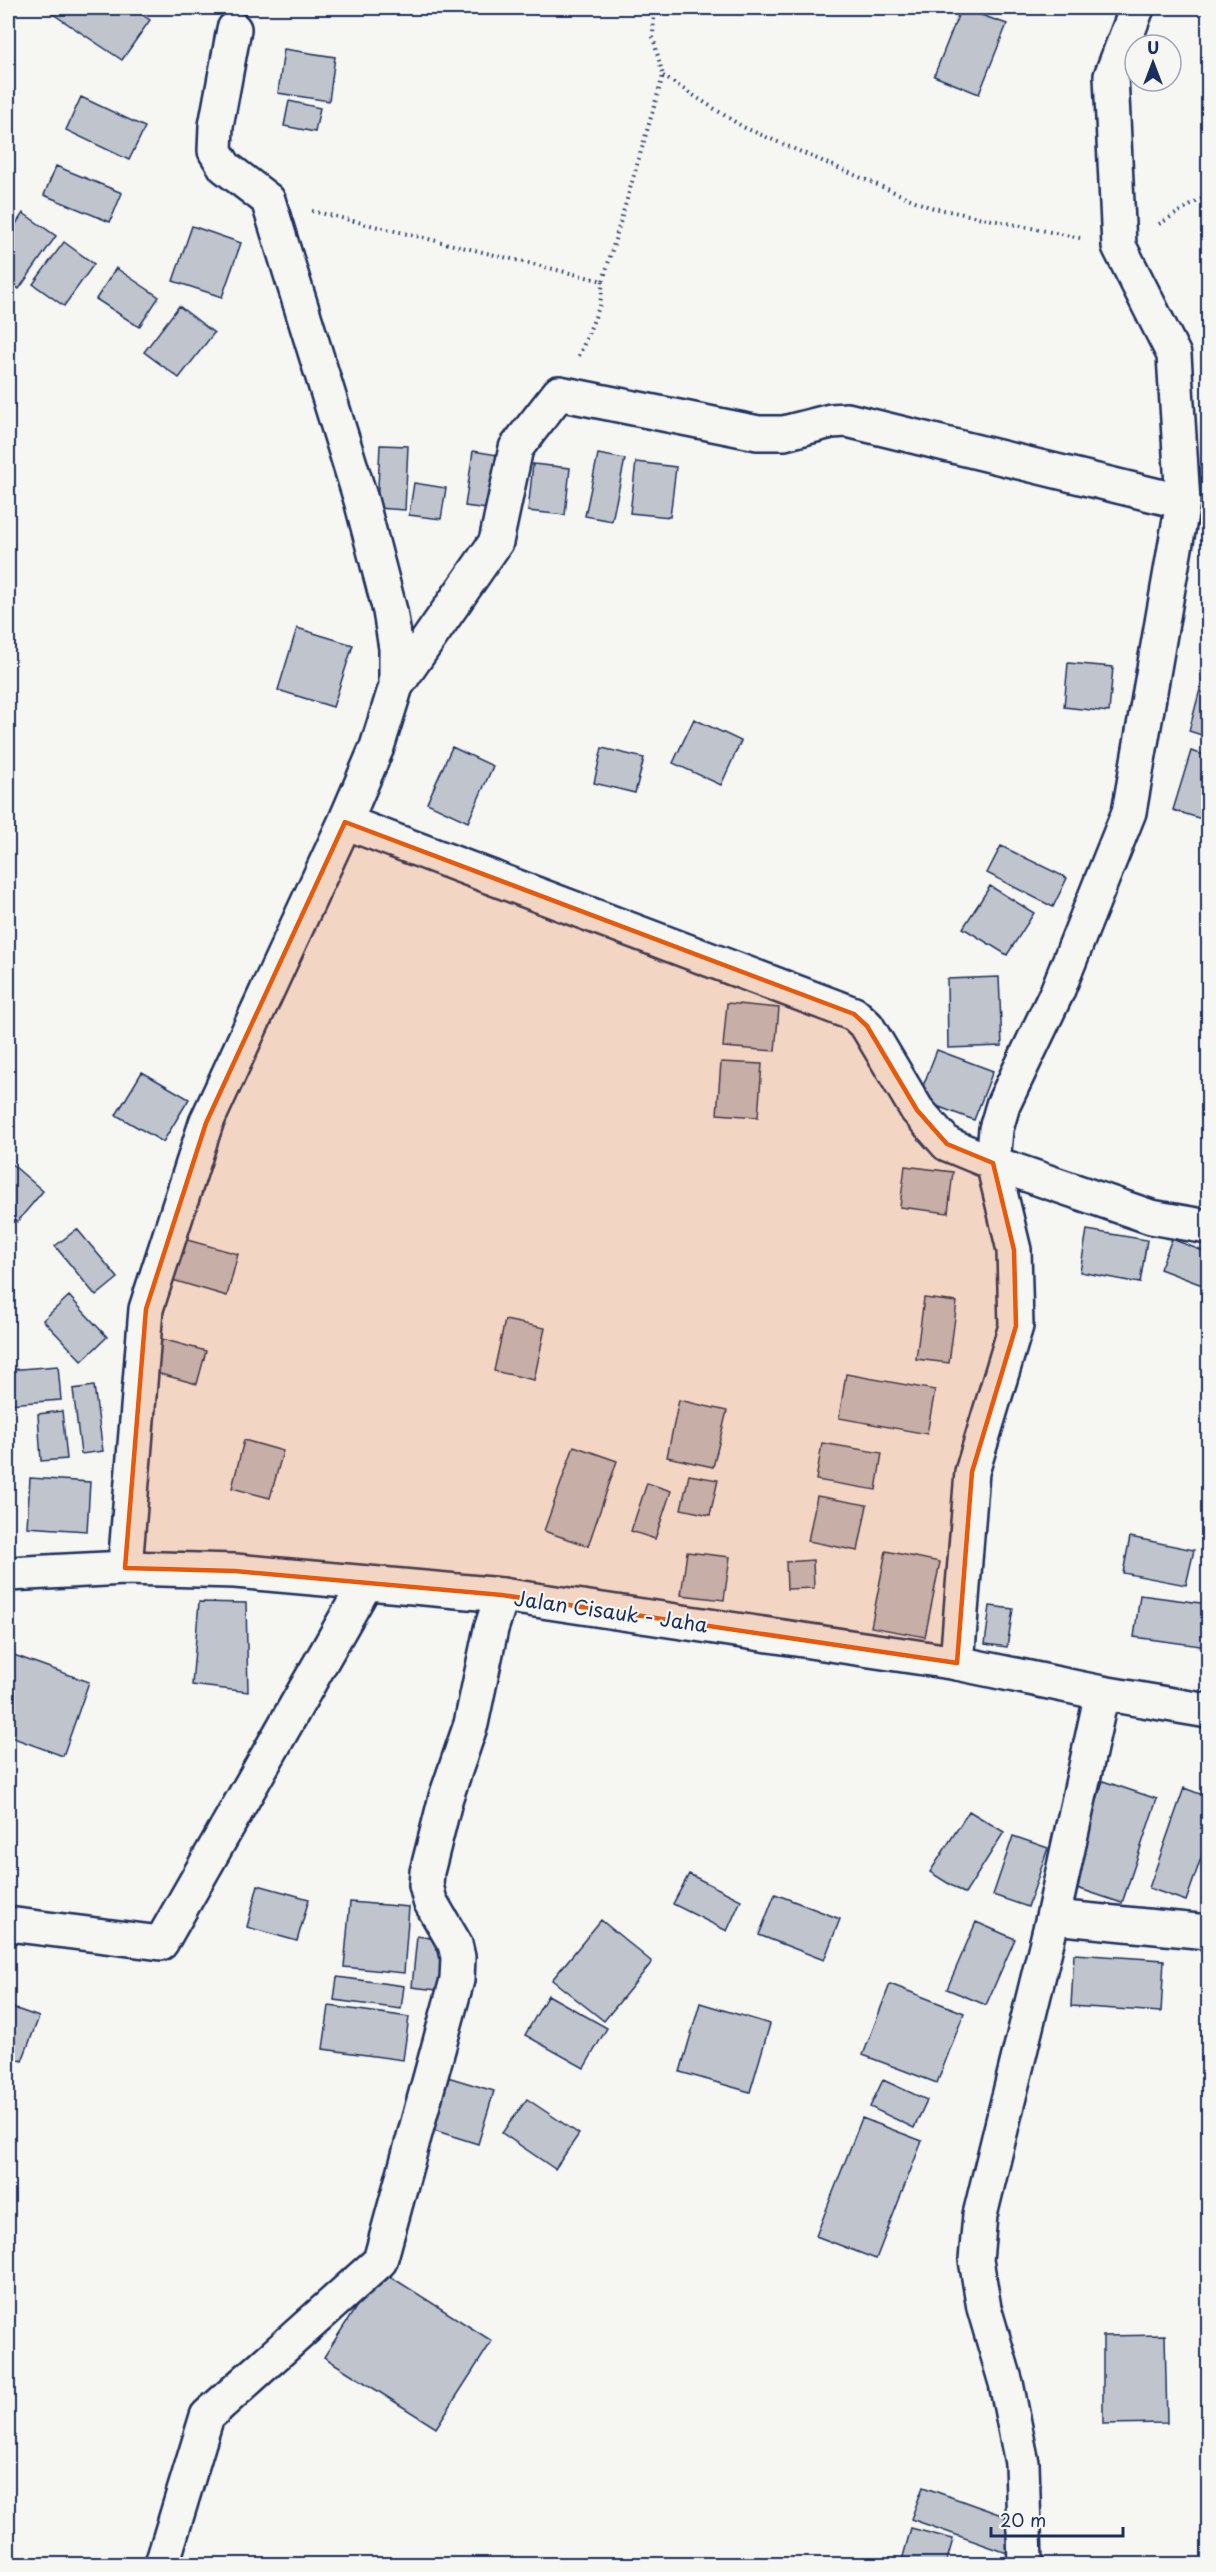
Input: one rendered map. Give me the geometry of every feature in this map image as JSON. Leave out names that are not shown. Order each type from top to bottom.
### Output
[{"type":"street","points":[[957,1663],[972,1472],[1016,1326],[1014,1250],[993,1163],[996,1129],[1003,1105],[1057,993],[1129,812],[1184,502],[1174,355],[1119,246],[1112,76],[1137,8]]},
{"type":"street","points":[[125,1568],[146,1309],[206,1123],[345,822],[377,747],[396,686],[396,648],[390,611],[364,511],[267,200],[225,167],[215,151],[216,126],[234,29]]},
{"type":"street","points":[[396,686],[496,542],[516,448],[558,393],[758,433],[784,433],[831,421],[847,420],[1184,502]]},
{"type":"street","points":[[345,822],[854,1014],[867,1026],[917,1110],[947,1144],[993,1163],[1151,1217],[1209,1227]]},
{"type":"street","name":"Jalan Cisauk - Jaha","points":[[8,1574],[125,1568],[235,1571],[502,1595],[957,1663],[1102,1694],[1209,1711]]},
{"type":"street","points":[[8,1924],[160,1943],[366,1583]]},
{"type":"street","points":[[162,2565],[207,2416],[380,2261],[457,1980],[458,1958],[455,1944],[430,1901],[426,1886],[427,1872],[439,1819],[471,1724],[491,1629],[502,1595]]},
{"type":"street","points":[[1025,2565],[1022,2463],[1006,2383],[984,2308],[976,2260],[980,2215],[1053,1917],[1102,1694]]},
{"type":"street","points":[[1053,1917],[1209,1932]]},
{"type":"path","points":[[558,393],[581,353],[600,305],[603,281],[663,76],[653,37],[654,8]]},
{"type":"path","points":[[663,76],[743,127],[929,207],[1119,246],[1209,195]]},
{"type":"path","points":[[267,200],[603,281]]},
{"type":"highlighted area","points":[[345,822],[854,1014],[867,1026],[917,1110],[947,1144],[993,1163],[1014,1250],[1016,1326],[972,1472],[957,1663],[502,1595],[235,1571],[125,1568],[146,1309],[206,1123]]},
{"type":"building","points":[[44,8],[132,8],[150,20],[122,60]]},
{"type":"building","points":[[961,8],[1007,24],[979,94],[934,76]]},
{"type":"building","points":[[284,49],[335,57],[329,101],[278,93]]},
{"type":"building","points":[[81,97],[145,127],[129,160],[66,130]]},
{"type":"building","points":[[289,101],[320,108],[315,132],[284,126]]},
{"type":"building","points":[[56,166],[122,193],[110,222],[44,195]]},
{"type":"building","points":[[23,213],[56,236],[19,289],[8,282],[8,236]]},
{"type":"building","points":[[192,226],[241,243],[222,297],[173,281]]},
{"type":"building","points":[[64,242],[94,264],[64,306],[33,284]]},
{"type":"building","points":[[116,268],[159,297],[139,327],[96,299]]},
{"type":"building","points":[[179,306],[214,333],[179,378],[144,352]]},
{"type":"building","points":[[380,445],[408,446],[405,510],[377,508]]},
{"type":"building","points":[[473,451],[510,457],[502,511],[465,506]]},
{"type":"building","points":[[598,454],[625,459],[612,521],[585,516]]},
{"type":"building","points":[[636,462],[676,467],[670,517],[630,513]]},
{"type":"building","points":[[533,464],[570,468],[565,515],[528,511]]},
{"type":"building","points":[[414,483],[446,488],[441,519],[409,515]]},
{"type":"building","points":[[297,628],[353,645],[333,707],[278,690]]},
{"type":"building","points":[[1068,663],[1113,667],[1109,712],[1064,707]]},
{"type":"building","points":[[1203,678],[1208,679],[1208,737],[1189,731]]},
{"type":"building","points":[[694,719],[741,741],[721,785],[673,763]]},
{"type":"building","points":[[452,747],[493,766],[468,822],[427,803]]},
{"type":"building","points":[[602,748],[644,758],[635,793],[594,783]]},
{"type":"building","points":[[1191,751],[1208,756],[1208,821],[1173,810]]},
{"type":"building","points":[[1001,846],[1067,878],[1053,907],[987,873]]},
{"type":"building","points":[[990,886],[1034,913],[1007,955],[963,928]]},
{"type":"building","points":[[999,977],[1002,1046],[948,1048],[947,979]]},
{"type":"building","points":[[727,1003],[779,1008],[775,1051],[723,1047]]},
{"type":"building","points":[[937,1050],[993,1071],[974,1120],[918,1099]]},
{"type":"building","points":[[721,1062],[762,1064],[758,1117],[717,1114]]},
{"type":"building","points":[[142,1072],[189,1099],[163,1142],[116,1115]]},
{"type":"building","points":[[8,1161],[43,1191],[17,1222],[8,1214]]},
{"type":"building","points":[[905,1166],[953,1172],[948,1213],[900,1207]]},
{"type":"building","points":[[77,1229],[118,1278],[96,1296],[55,1246]]},
{"type":"building","points":[[1087,1230],[1147,1240],[1140,1283],[1080,1272]]},
{"type":"building","points":[[180,1238],[238,1254],[227,1296],[169,1279]]},
{"type":"building","points":[[1172,1239],[1208,1253],[1208,1269],[1202,1285],[1160,1269]]},
{"type":"building","points":[[69,1296],[107,1337],[82,1361],[43,1320]]},
{"type":"building","points":[[924,1298],[957,1302],[949,1363],[916,1359]]},
{"type":"building","points":[[505,1320],[545,1328],[534,1380],[494,1371]]},
{"type":"building","points":[[162,1339],[206,1351],[197,1384],[153,1372]]},
{"type":"building","points":[[58,1366],[61,1400],[8,1404],[8,1370]]},
{"type":"building","points":[[846,1374],[935,1390],[927,1434],[839,1418]]},
{"type":"building","points":[[94,1386],[103,1451],[81,1454],[73,1389]]},
{"type":"building","points":[[679,1400],[727,1411],[713,1467],[667,1457]]},
{"type":"building","points":[[62,1411],[67,1459],[41,1461],[38,1414]]},
{"type":"building","points":[[244,1440],[283,1451],[270,1498],[232,1488]]},
{"type":"building","points":[[822,1443],[882,1453],[876,1490],[816,1480]]},
{"type":"building","points":[[574,1446],[617,1461],[588,1546],[544,1531]]},
{"type":"building","points":[[689,1475],[718,1480],[710,1515],[681,1509]]},
{"type":"building","points":[[30,1478],[90,1482],[87,1531],[27,1527]]},
{"type":"building","points":[[647,1483],[671,1491],[655,1539],[631,1531]]},
{"type":"building","points":[[817,1496],[867,1505],[858,1551],[808,1541]]},
{"type":"building","points":[[1130,1537],[1194,1550],[1186,1585],[1123,1573]]},
{"type":"building","points":[[886,1551],[940,1562],[925,1637],[871,1627]]},
{"type":"building","points":[[687,1552],[730,1557],[724,1600],[681,1595]]},
{"type":"building","points":[[813,1560],[814,1588],[787,1589],[786,1562]]},
{"type":"building","points":[[1140,1595],[1208,1604],[1208,1647],[1134,1637]]},
{"type":"building","points":[[199,1602],[246,1603],[248,1692],[192,1685]]},
{"type":"building","points":[[990,1606],[1013,1609],[1007,1647],[985,1644]]},
{"type":"building","points":[[11,1654],[89,1682],[63,1756],[8,1736],[8,1665]]},
{"type":"building","points":[[1103,1781],[1157,1799],[1122,1903],[1068,1885]]},
{"type":"building","points":[[1184,1788],[1208,1797],[1208,1838],[1186,1901],[1149,1888]]},
{"type":"building","points":[[969,1811],[1004,1832],[965,1894],[930,1872]]},
{"type":"building","points":[[1013,1836],[1048,1848],[1028,1907],[993,1895]]},
{"type":"building","points":[[689,1874],[741,1900],[727,1931],[673,1904]]},
{"type":"building","points":[[258,1885],[309,1899],[297,1941],[247,1927]]},
{"type":"building","points":[[775,1894],[840,1919],[824,1960],[759,1935]]},
{"type":"building","points":[[350,1902],[409,1907],[404,1973],[344,1967]]},
{"type":"building","points":[[601,1920],[652,1962],[604,2021],[552,1980]]},
{"type":"building","points":[[976,1922],[1015,1939],[986,2005],[947,1989]]},
{"type":"building","points":[[417,1936],[451,1941],[445,1991],[412,1987]]},
{"type":"building","points":[[1074,1954],[1164,1960],[1161,2012],[1071,2006]]},
{"type":"building","points":[[337,1977],[404,1986],[401,2009],[334,2000]]},
{"type":"building","points":[[890,1984],[964,2013],[937,2083],[863,2055]]},
{"type":"building","points":[[548,1995],[607,2028],[584,2068],[525,2035]]},
{"type":"building","points":[[700,2003],[770,2024],[750,2092],[680,2072]]},
{"type":"building","points":[[8,2006],[39,2017],[22,2061],[8,2056]]},
{"type":"building","points":[[329,2006],[409,2017],[403,2060],[323,2049]]},
{"type":"building","points":[[441,2075],[494,2091],[478,2144],[424,2127]]},
{"type":"building","points":[[883,2080],[927,2100],[914,2128],[870,2107]]},
{"type":"building","points":[[527,2099],[579,2134],[555,2169],[502,2133]]},
{"type":"building","points":[[862,2118],[922,2141],[876,2259],[816,2236]]},
{"type":"building","points":[[380,2270],[492,2341],[436,2428],[324,2357]]},
{"type":"building","points":[[1165,2335],[1167,2423],[1103,2424],[1103,2336]]},
{"type":"building","points":[[923,2487],[1021,2522],[1010,2554],[911,2519]]},
{"type":"building","points":[[911,2528],[953,2539],[946,2564],[901,2564]]}]
